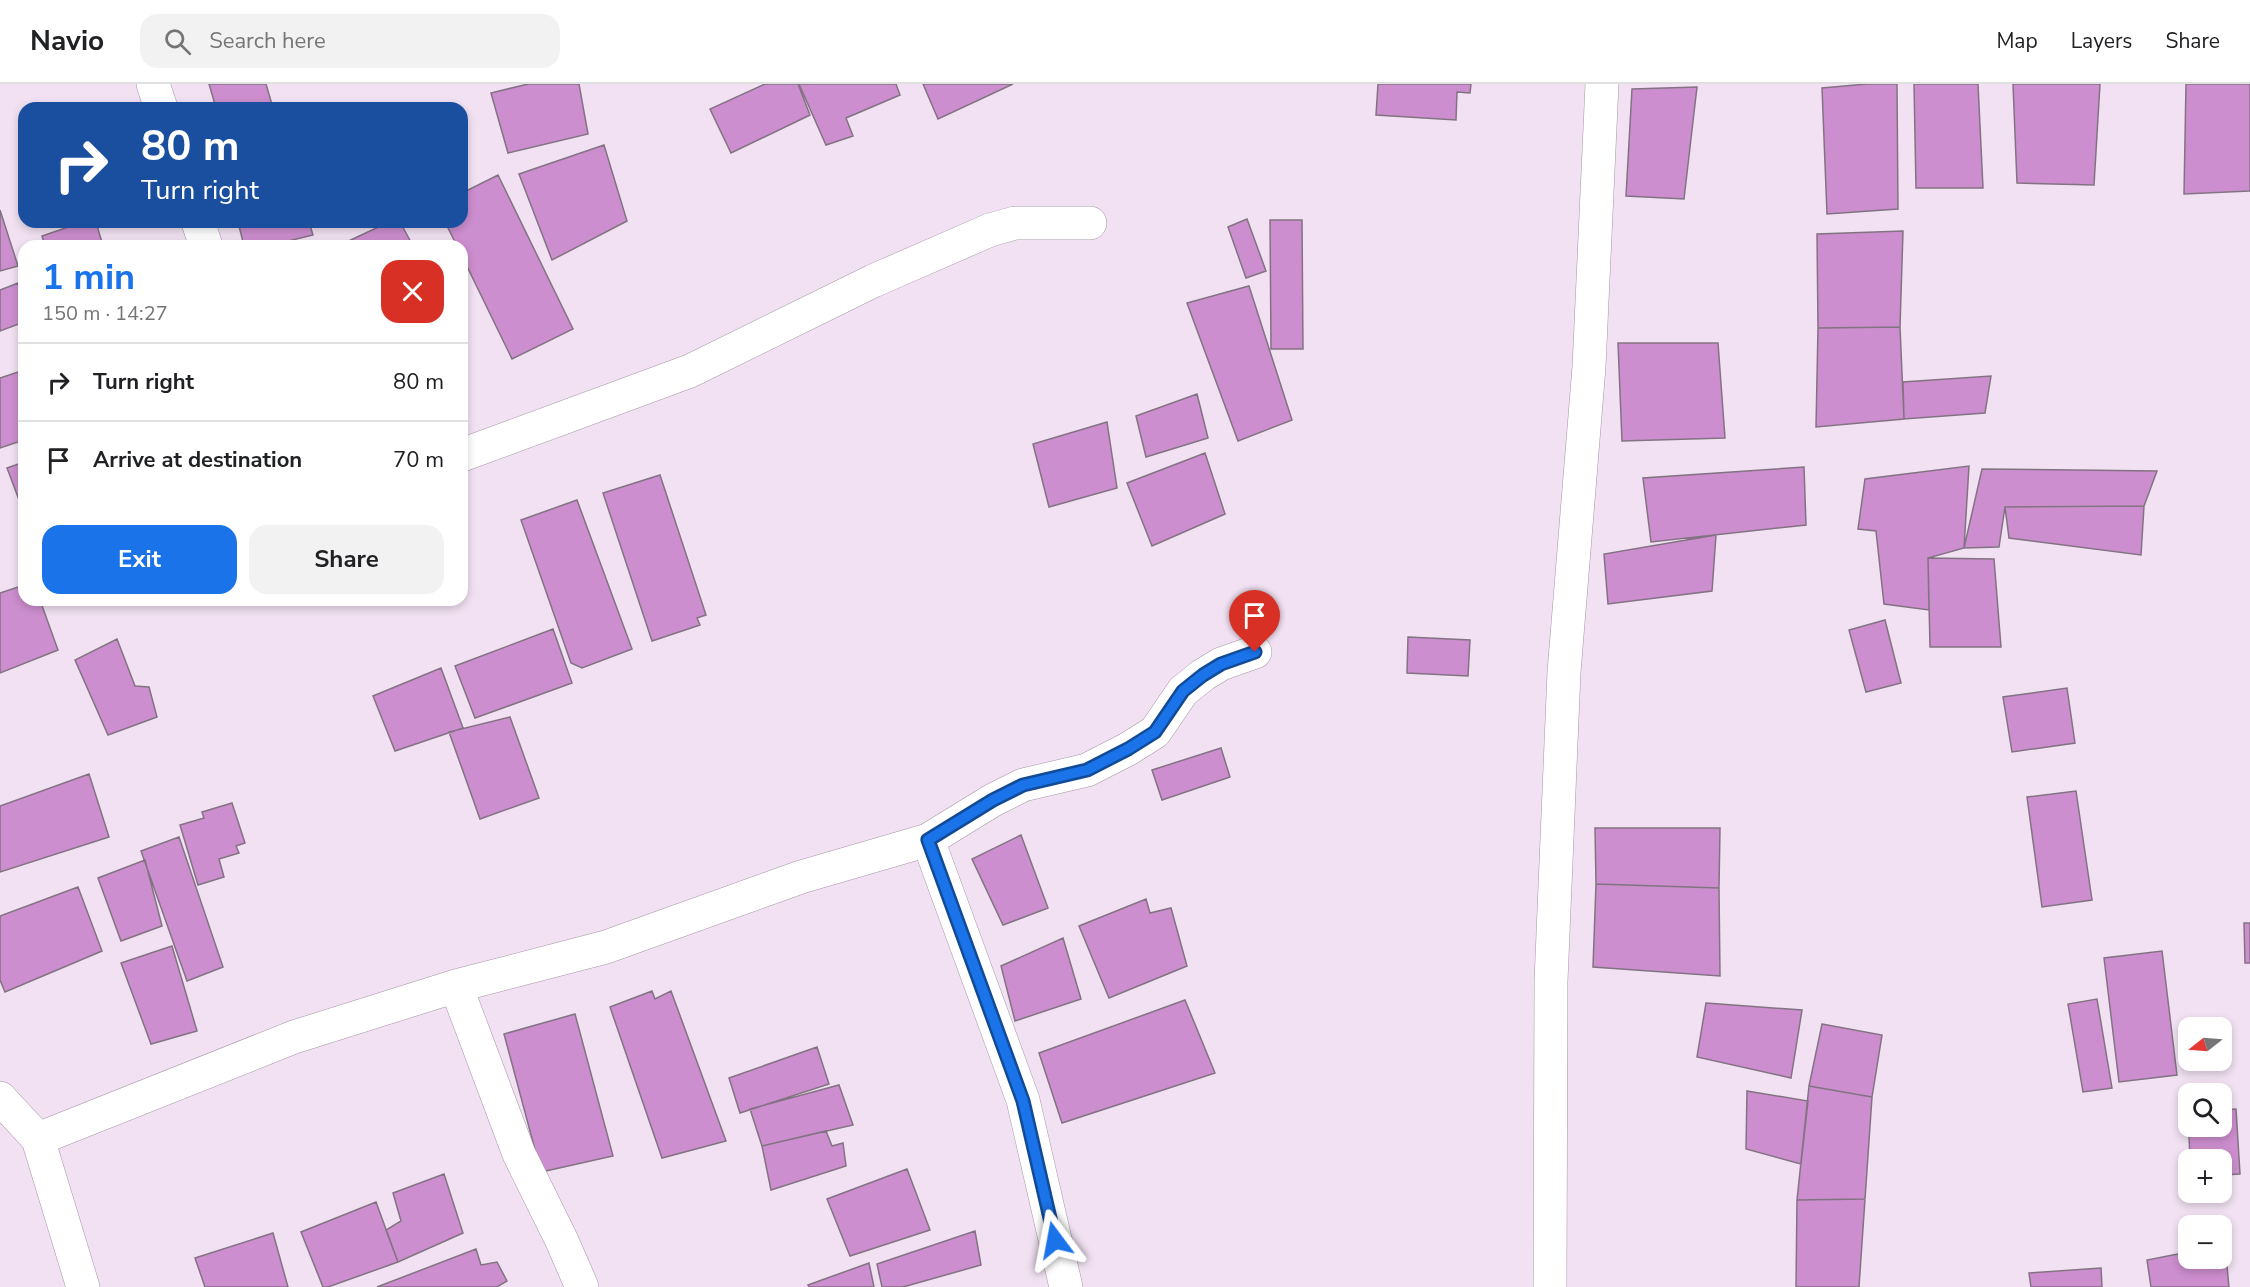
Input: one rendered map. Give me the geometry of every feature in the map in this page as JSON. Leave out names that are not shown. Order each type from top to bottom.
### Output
[{"type":"street","points":[[153,84],[159,102]]},
{"type":"street","points":[[1550,1287],[1551,981],[1563,708],[1589,367],[1602,84]]},
{"type":"street","points":[[468,453],[690,371],[873,281],[990,230],[1015,223],[1090,223]]},
{"type":"street","points":[[38,1139],[294,1037],[456,986],[606,946],[801,876],[928,840],[993,800],[1023,785],[1087,770],[1128,749],[1155,732],[1183,691],[1203,675],[1221,664],[1255,652]]},
{"type":"street","points":[[928,840],[1023,1101],[1066,1287]]},
{"type":"street","points":[[456,986],[519,1154],[582,1287]]},
{"type":"street","points":[[0,1098],[38,1139],[83,1287]]},
{"type":"building","points":[[209,84],[266,84],[271,102],[214,102]]},
{"type":"building","points":[[528,84],[579,84],[588,134],[508,153],[491,93]]},
{"type":"building","points":[[765,84],[798,84],[810,115],[731,153],[710,109]]},
{"type":"building","points":[[799,84],[896,84],[900,95],[846,118],[853,136],[826,145]]},
{"type":"building","points":[[923,84],[1013,84],[938,119]]},
{"type":"building","points":[[1378,84],[1471,84],[1470,93],[1457,92],[1456,120],[1376,115]]},
{"type":"building","points":[[1897,84],[1898,209],[1827,214],[1822,88]]},
{"type":"building","points":[[1914,84],[1978,84],[1983,188],[1916,188]]},
{"type":"building","points":[[2013,84],[2100,84],[2094,185],[2017,183]]},
{"type":"building","points":[[2186,84],[2250,84],[2250,191],[2184,194]]},
{"type":"building","points":[[1697,87],[1684,199],[1626,196],[1632,89]]},
{"type":"building","points":[[604,145],[627,221],[552,260],[519,174]]},
{"type":"building","points":[[498,175],[573,329],[512,359],[468,268],[468,240],[454,240],[448,228],[468,228],[468,190]]},
{"type":"building","points":[[0,210],[18,266],[0,271]]},
{"type":"building","points":[[1247,219],[1266,271],[1246,278],[1228,227]]},
{"type":"building","points":[[1270,220],[1302,220],[1303,349],[1271,349]]},
{"type":"building","points":[[65,228],[98,228],[101,240],[43,240],[42,236]]},
{"type":"building","points":[[240,228],[311,228],[313,235],[293,240],[242,240]]},
{"type":"building","points":[[376,228],[403,228],[410,240],[351,240]]},
{"type":"building","points":[[1903,231],[1900,327],[1818,328],[1817,234]]},
{"type":"building","points":[[18,283],[18,324],[0,331],[0,290]]},
{"type":"building","points":[[1249,286],[1292,420],[1238,441],[1187,303]]},
{"type":"building","points":[[1900,327],[1904,419],[1816,427],[1818,328]]},
{"type":"building","points":[[1618,343],[1718,343],[1725,438],[1622,441]]},
{"type":"building","points":[[18,372],[18,442],[0,448],[0,378]]},
{"type":"building","points":[[1991,376],[1985,413],[1904,419],[1903,382]]},
{"type":"building","points":[[1197,394],[1208,438],[1146,457],[1136,416]]},
{"type":"building","points":[[1107,422],[1117,488],[1049,507],[1033,444]]},
{"type":"building","points":[[1205,453],[1225,514],[1152,546],[1127,483]]},
{"type":"building","points":[[18,464],[18,497],[7,468]]},
{"type":"building","points":[[1969,466],[1964,548],[1928,558],[1929,610],[1884,604],[1876,531],[1858,529],[1865,479]]},
{"type":"building","points":[[1804,467],[1806,525],[1651,542],[1643,478]]},
{"type":"building","points":[[1982,469],[2157,471],[2144,506],[2005,507],[1999,547],[1964,548]]},
{"type":"building","points":[[660,475],[706,615],[697,618],[700,625],[652,641],[603,493]]},
{"type":"building","points":[[577,500],[632,649],[582,668],[571,663],[521,520]]},
{"type":"building","points":[[2144,506],[2141,555],[2009,538],[2005,507]]},
{"type":"building","points":[[1716,535],[1712,591],[1608,604],[1604,554]]},
{"type":"building","points":[[1928,558],[1994,559],[2001,647],[1930,647]]},
{"type":"building","points":[[18,587],[18,606],[42,606],[58,650],[0,673],[0,593]]},
{"type":"building","points":[[1885,620],[1901,683],[1866,692],[1849,630]]},
{"type":"building","points":[[553,629],[572,683],[475,718],[455,666]]},
{"type":"building","points":[[1408,637],[1470,640],[1468,676],[1407,673]]},
{"type":"building","points":[[117,639],[135,686],[149,687],[157,717],[108,735],[75,660]]},
{"type":"building","points":[[441,668],[463,728],[395,751],[373,696]]},
{"type":"building","points":[[2067,688],[2075,743],[2012,752],[2003,697]]},
{"type":"building","points":[[510,717],[539,798],[480,819],[449,732]]},
{"type":"building","points":[[1221,748],[1230,777],[1162,800],[1152,770]]},
{"type":"building","points":[[89,774],[109,837],[0,872],[0,806]]},
{"type":"building","points":[[2076,791],[2092,900],[2042,907],[2027,797]]},
{"type":"building","points":[[232,803],[245,843],[236,846],[239,853],[219,859],[224,877],[198,885],[180,825],[204,818],[202,812]]},
{"type":"building","points":[[1595,828],[1720,828],[1719,888],[1596,884]]},
{"type":"building","points":[[1021,835],[1048,908],[1003,925],[972,859]]},
{"type":"building","points":[[179,837],[223,967],[187,981],[141,851]]},
{"type":"building","points":[[145,860],[162,926],[121,941],[98,878]]},
{"type":"building","points":[[1596,884],[1719,888],[1720,976],[1593,967]]},
{"type":"building","points":[[78,887],[102,951],[5,992],[0,980],[0,916]]},
{"type":"building","points":[[1146,899],[1150,913],[1171,908],[1187,966],[1109,998],[1079,926]]},
{"type":"building","points":[[2244,923],[2250,923],[2250,963],[2245,963]]},
{"type":"building","points":[[1063,938],[1081,999],[1015,1021],[1001,966]]},
{"type":"building","points":[[172,946],[197,1031],[151,1044],[121,963]]},
{"type":"building","points":[[2162,951],[2177,1075],[2119,1082],[2104,958]]},
{"type":"building","points":[[652,991],[655,999],[671,991],[726,1141],[662,1158],[610,1007]]},
{"type":"building","points":[[2097,999],[2112,1088],[2083,1092],[2068,1004]]},
{"type":"building","points":[[1185,1000],[1215,1073],[1062,1123],[1039,1053]]},
{"type":"building","points":[[1706,1003],[1802,1010],[1791,1078],[1697,1057]]},
{"type":"building","points":[[575,1014],[613,1156],[541,1172],[504,1034]]},
{"type":"building","points":[[1822,1024],[1882,1035],[1872,1097],[1809,1086]]},
{"type":"building","points":[[817,1047],[829,1084],[740,1113],[729,1078]]},
{"type":"building","points":[[839,1085],[853,1125],[762,1146],[750,1109]]},
{"type":"building","points":[[1809,1086],[1872,1097],[1865,1199],[1797,1200]]},
{"type":"building","points":[[1747,1091],[1808,1101],[1801,1164],[1746,1149]]},
{"type":"building","points":[[2232,1109],[2236,1109],[2240,1174],[2232,1174],[2232,1149],[2190,1149],[2189,1137],[2232,1137]]},
{"type":"building","points":[[826,1131],[832,1146],[843,1143],[846,1166],[771,1190],[762,1146]]},
{"type":"building","points":[[907,1169],[930,1230],[850,1256],[827,1199]]},
{"type":"building","points":[[444,1174],[463,1233],[398,1262],[386,1230],[401,1221],[393,1193]]},
{"type":"building","points":[[1865,1199],[1859,1287],[1796,1287],[1797,1200]]},
{"type":"building","points":[[376,1202],[398,1262],[323,1287],[301,1232]]},
{"type":"building","points":[[975,1231],[981,1265],[903,1287],[882,1287],[877,1264]]},
{"type":"building","points":[[273,1233],[288,1287],[205,1287],[195,1258]]},
{"type":"building","points":[[476,1249],[481,1265],[497,1262],[507,1281],[497,1287],[377,1287]]},
{"type":"building","points":[[2178,1254],[2178,1269],[2227,1269],[2229,1287],[2151,1287],[2147,1260]]},
{"type":"building","points":[[869,1263],[874,1287],[809,1287],[808,1285]]},
{"type":"building","points":[[2101,1268],[2102,1287],[2031,1287],[2029,1273]]},
{"type":"route","points":[[1055,1240],[1023,1101],[928,840],[993,800],[1023,785],[1087,770],[1128,749],[1155,732],[1183,691],[1203,675],[1221,664],[1255,652]]}]
